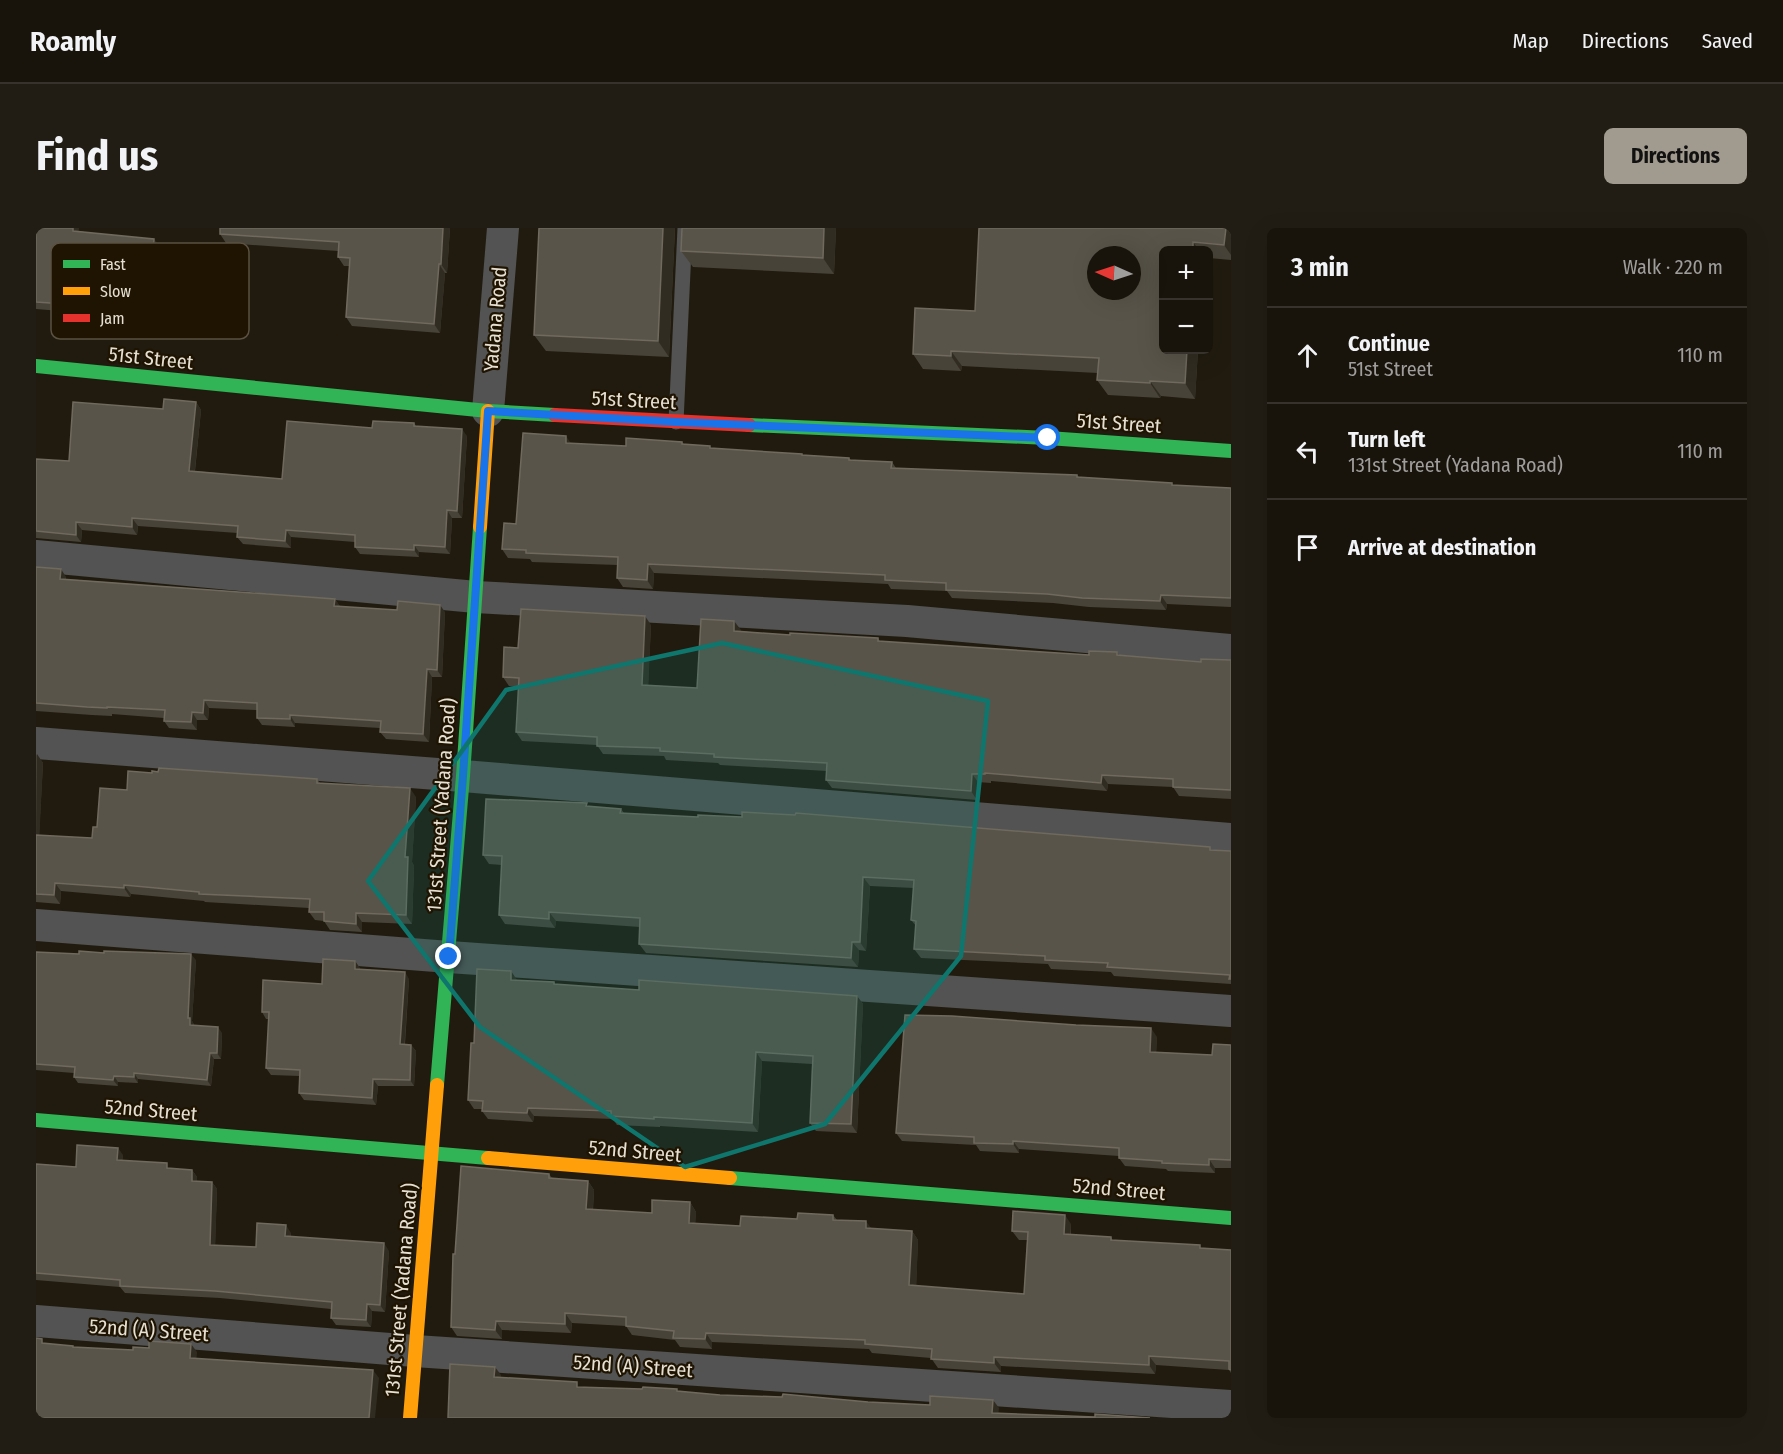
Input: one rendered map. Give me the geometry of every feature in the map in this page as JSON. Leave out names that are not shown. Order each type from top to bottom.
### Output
[{"type":"street","name":"Yadana Road","points":[[488,411],[503,228]]},
{"type":"street","name":"51st Street","points":[[36,366],[488,411],[676,422],[1048,438],[1231,451]]},
{"type":"street","name":"131st Street (Yadana Road)","points":[[410,1418],[449,957],[488,411]]},
{"type":"street","points":[[36,556],[476,597],[907,621],[1231,650]]},
{"type":"street","points":[[36,743],[1231,839]]},
{"type":"street","points":[[36,924],[449,957],[1231,1011]]},
{"type":"street","name":"52nd Street","points":[[36,1120],[1231,1218]]},
{"type":"street","name":"52nd (A) Street","points":[[36,1322],[415,1351],[1231,1406]]},
{"type":"lane","points":[[676,422],[685,228]]},
{"type":"highlighted area","points":[[722,643],[988,701],[961,956],[825,1124],[685,1167],[480,1027],[368,881],[506,690]]},
{"type":"building","points":[[36,228],[73,228],[73,231],[154,239],[154,243],[51,243],[51,303],[36,302]]},
{"type":"building","points":[[220,228],[443,228],[434,324],[346,317],[350,258],[338,257],[339,242],[220,234]]},
{"type":"building","points":[[539,228],[663,228],[658,341],[534,335]]},
{"type":"building","points":[[682,228],[824,228],[823,258],[681,251]]},
{"type":"building","points":[[979,228],[1226,228],[1224,245],[1193,242],[1193,246],[1159,246],[1159,354],[1187,354],[1185,383],[1097,380],[1099,358],[951,351],[951,356],[913,354],[915,308],[975,311]]},
{"type":"building","points":[[164,399],[196,402],[189,471],[282,479],[287,421],[372,428],[373,421],[462,429],[457,511],[447,510],[445,547],[414,545],[414,550],[355,547],[355,535],[286,530],[285,541],[237,537],[238,526],[132,518],[132,527],[76,522],[76,535],[36,531],[36,459],[69,461],[73,402],[163,409]]},
{"type":"building","points":[[523,433],[566,436],[566,443],[626,446],[626,438],[682,442],[682,444],[710,446],[710,448],[892,462],[891,468],[1077,475],[1077,477],[1231,488],[1231,598],[1161,595],[1160,601],[1082,598],[1047,594],[946,590],[946,583],[885,580],[885,575],[648,564],[647,580],[617,578],[618,557],[526,553],[526,550],[502,549],[504,523],[516,524]]},
{"type":"building","points":[[36,567],[61,569],[60,579],[335,599],[334,606],[397,610],[398,601],[440,605],[437,670],[427,669],[423,734],[380,732],[381,721],[290,715],[290,719],[257,718],[257,703],[204,700],[203,713],[192,712],[191,722],[164,721],[165,710],[36,703]]},
{"type":"building","points":[[521,609],[645,616],[642,685],[697,688],[701,619],[734,621],[734,631],[878,638],[878,641],[1089,655],[1089,651],[1117,652],[1117,655],[1201,662],[1201,659],[1231,660],[1231,790],[1173,787],[1173,779],[1102,775],[1101,783],[985,773],[972,774],[971,791],[826,780],[827,763],[714,757],[714,754],[660,751],[660,748],[597,746],[597,737],[516,732],[519,678],[503,677],[504,647],[518,648]]},
{"type":"building","points":[[159,768],[317,779],[317,783],[410,788],[405,857],[408,857],[406,915],[356,913],[356,924],[324,921],[324,912],[309,912],[310,899],[199,894],[199,892],[124,885],[124,888],[55,883],[54,895],[36,894],[36,835],[92,838],[93,827],[97,827],[100,788],[127,790],[128,771],[152,773],[152,771],[158,772]]},
{"type":"building","points":[[486,799],[587,803],[586,806],[621,809],[620,813],[698,817],[698,815],[742,817],[742,812],[795,815],[796,813],[1210,847],[1210,850],[1231,851],[1231,979],[1229,979],[1230,975],[1107,967],[1108,963],[1045,960],[1045,956],[914,949],[916,921],[911,920],[914,880],[863,877],[860,942],[852,942],[851,958],[639,944],[640,918],[549,912],[549,919],[499,915],[502,856],[483,855]]},
{"type":"building","points":[[79,951],[191,954],[188,1018],[190,1018],[190,1025],[218,1027],[217,1053],[210,1053],[207,1080],[134,1073],[134,1077],[114,1076],[113,1080],[74,1077],[75,1067],[36,1064],[36,952],[79,954]]},
{"type":"building","points":[[323,959],[355,961],[355,969],[405,972],[400,1044],[411,1045],[410,1080],[373,1079],[372,1098],[299,1093],[300,1070],[266,1068],[269,1012],[262,1012],[263,980],[322,984]]},
{"type":"building","points":[[477,969],[511,971],[511,980],[554,982],[554,984],[639,990],[639,980],[857,996],[851,1124],[810,1123],[813,1056],[756,1052],[752,1123],[611,1116],[611,1111],[528,1108],[527,1113],[482,1111],[483,1101],[468,1100],[471,1043],[474,1043]]},
{"type":"building","points":[[905,1015],[1151,1028],[1150,1052],[1212,1055],[1213,1044],[1231,1045],[1231,1160],[1209,1159],[1209,1165],[1162,1163],[1162,1161],[1119,1158],[1119,1148],[1013,1141],[1013,1144],[974,1143],[974,1137],[896,1133]]},
{"type":"building","points":[[77,1145],[118,1148],[117,1160],[167,1163],[167,1168],[192,1170],[192,1181],[212,1182],[210,1245],[256,1247],[257,1223],[286,1225],[285,1236],[384,1243],[380,1305],[367,1304],[366,1320],[331,1318],[332,1302],[215,1291],[120,1286],[120,1280],[36,1273],[36,1164],[76,1167]]},
{"type":"building","points":[[461,1166],[549,1174],[549,1178],[588,1181],[586,1209],[652,1213],[652,1200],[690,1202],[689,1223],[740,1226],[741,1216],[797,1219],[798,1213],[833,1215],[833,1220],[866,1221],[866,1228],[912,1231],[909,1285],[1024,1294],[1028,1232],[1012,1231],[1013,1211],[1065,1215],[1064,1234],[1111,1237],[1111,1240],[1200,1245],[1200,1248],[1231,1250],[1231,1370],[1229,1361],[1149,1356],[1149,1365],[994,1357],[994,1363],[931,1359],[932,1349],[865,1344],[865,1340],[706,1333],[705,1339],[673,1338],[674,1331],[626,1326],[626,1317],[565,1313],[565,1324],[496,1321],[495,1330],[451,1327],[453,1254],[455,1254]]},
{"type":"building","points":[[36,1338],[42,1339],[42,1343],[73,1347],[133,1350],[133,1347],[149,1348],[149,1341],[191,1344],[190,1358],[373,1370],[369,1418],[36,1418]]},
{"type":"building","points":[[450,1364],[495,1367],[494,1377],[577,1382],[577,1387],[642,1389],[643,1387],[720,1395],[782,1397],[783,1394],[930,1405],[930,1396],[993,1400],[992,1413],[1095,1417],[1095,1414],[1150,1418],[448,1418]]},
{"type":"traffic: fast","points":[[36,366],[488,411],[555,415]]},
{"type":"traffic: fast","points":[[749,425],[1048,438],[1231,451]]},
{"type":"traffic: fast","points":[[437,1085],[463,776],[480,527]]},
{"type":"traffic: fast","points":[[36,1120],[488,1158]]},
{"type":"traffic: fast","points":[[730,1178],[1231,1218]]},
{"type":"traffic: slow","points":[[480,527],[488,411]]},
{"type":"traffic: slow","points":[[410,1418],[437,1085]]},
{"type":"traffic: slow","points":[[488,1158],[730,1178]]},
{"type":"traffic: jam","points":[[555,415],[749,425]]},
{"type":"route","points":[[449,957],[488,411],[676,422],[1048,438]]}]
